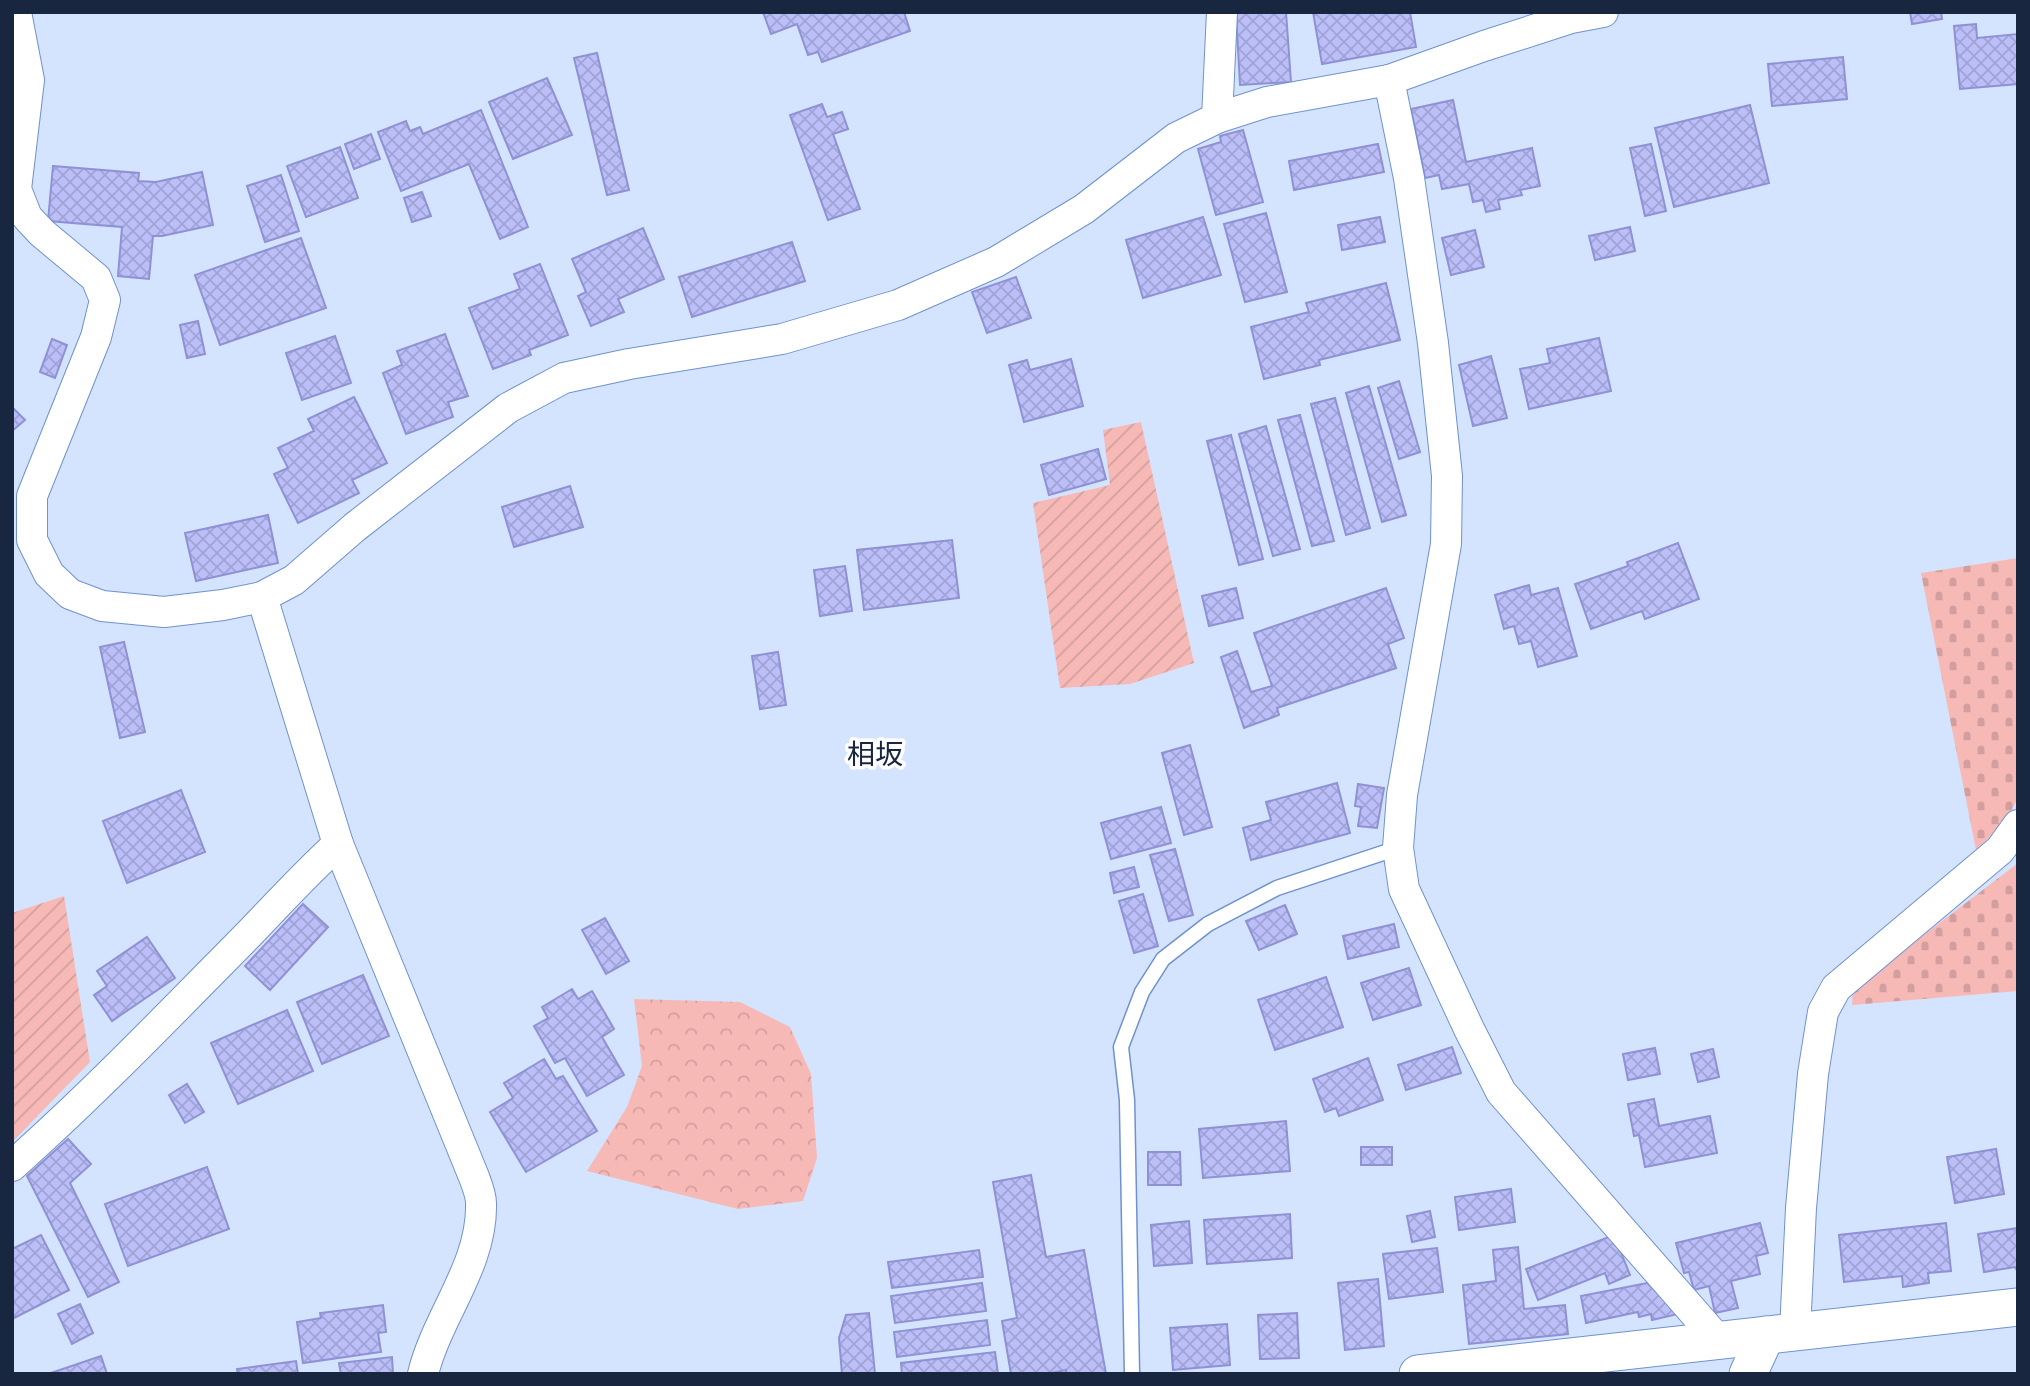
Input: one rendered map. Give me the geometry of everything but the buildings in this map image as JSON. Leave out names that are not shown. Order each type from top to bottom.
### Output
[{"type":"street","points":[[16,12],[29,80],[16,189],[27,217],[96,278],[104,300],[96,337],[32,496],[32,540],[49,574],[70,594],[102,606],[164,612],[262,597],[294,580],[355,527],[508,408],[564,378],[629,364],[782,339],[898,305],[996,262],[1084,209],[1176,138],[1217,118],[1267,102],[1389,80],[1570,18],[1603,12]]},
{"type":"street","points":[[1217,118],[1222,12]]},
{"type":"street","points":[[1389,80],[1409,178],[1433,343],[1447,476],[1446,544],[1402,795],[1398,848],[1404,889],[1501,1092],[1719,1341]]},
{"type":"street","points":[[262,597],[338,844],[474,1177],[481,1201],[479,1238],[428,1354],[423,1374]]},
{"type":"street","points":[[1748,1374],[1781,1333],[1801,1208],[1813,1074],[1823,1012],[1836,988],[2000,850],[2018,825]]},
{"type":"street","points":[[12,1166],[61,1122],[249,934],[297,881],[338,844]]},
{"type":"street","points":[[1418,1374],[2018,1307]]},
{"type":"lane","points":[[1132,1374],[1127,1100],[1121,1047],[1142,992],[1163,959],[1208,924],[1277,888],[1398,848]]},
{"type":"green space","points":[[1141,422],[1194,663],[1130,684],[1060,688],[1033,503],[1110,485],[1103,430]]},
{"type":"green space","points":[[2018,558],[2018,798],[2005,822],[1976,850],[1921,573]]},
{"type":"green space","points":[[2018,863],[2018,991],[1852,1005],[1853,989]]},
{"type":"green space","points":[[64,896],[90,1062],[12,1142],[12,913]]},
{"type":"green space","points":[[634,999],[740,1002],[790,1027],[811,1074],[817,1158],[803,1201],[738,1209],[587,1171],[627,1107],[642,1066]]},
{"type":"district","name":"相坂","points":[[875,754]]}]
